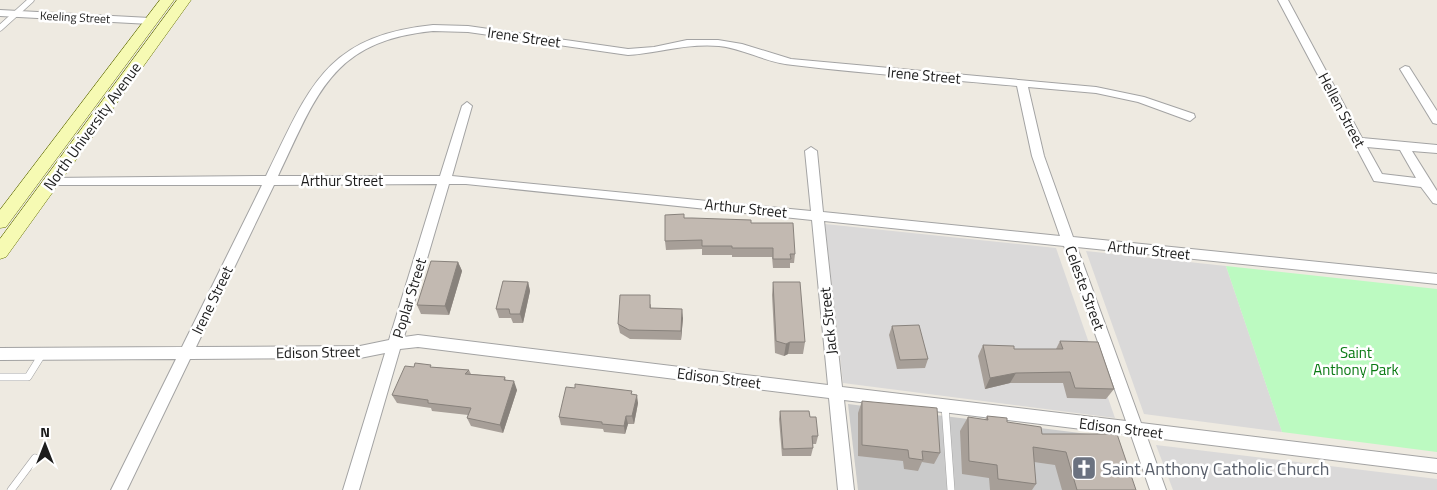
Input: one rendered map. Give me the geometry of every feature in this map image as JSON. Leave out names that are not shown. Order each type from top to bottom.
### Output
[{"type":"main road","name":"North University Avenue","points":[[0,222],[167,0]]},
{"type":"main road","name":"North University Avenue","points":[[0,252],[184,0]]},
{"type":"street","name":"Hellen Street","points":[[1283,0],[1378,178],[1425,183]]},
{"type":"street","name":"Keeling Street","points":[[0,12],[150,22]]},
{"type":"street","name":"Irene Street","points":[[119,490],[311,96],[325,74],[341,60],[360,47],[388,36],[415,29],[456,28],[628,52],[654,50],[687,43],[718,43],[795,63],[1120,94],[1190,117]]},
{"type":"street","points":[[1405,69],[1437,120]]},
{"type":"street","name":"Celeste Street","points":[[1022,84],[1038,156],[1158,490]]},
{"type":"street","name":"Poplar Street","points":[[351,490],[467,106]]},
{"type":"street","points":[[1358,142],[1437,149]]},
{"type":"street","points":[[1404,146],[1437,200]]},
{"type":"street","name":"Jack Street","points":[[811,151],[846,490]]},
{"type":"street","name":"Arthur Street","points":[[52,181],[485,181],[1437,279]]},
{"type":"street","name":"Edison Street","points":[[0,354],[360,352],[374,351],[394,344],[418,341],[1437,466]]},
{"type":"lane","points":[[0,28],[32,0]]},
{"type":"lane","points":[[0,378],[28,377],[44,353]]},
{"type":"lane","points":[[945,406],[951,490]]},
{"type":"lane","points":[[11,490],[35,458]]},
{"type":"shaded area","points":[[825,224],[1056,248],[1115,418],[843,383]]},
{"type":"shaded area","points":[[1086,251],[1226,266],[1282,432],[1144,414]]},
{"type":"shaded area","points":[[848,404],[1104,436],[1123,490],[858,490]]},
{"type":"shaded area","points":[[1156,445],[1437,479],[1437,490],[1173,490]]},
{"type":"green space","name":"Saint Anthony Park","points":[[1226,266],[1437,289],[1437,452],[1282,432]]},
{"type":"building","points":[[684,214],[684,218],[751,220],[751,223],[793,223],[795,254],[790,254],[791,259],[773,259],[773,248],[702,246],[702,240],[665,241],[665,215]]},
{"type":"building","points":[[431,261],[458,262],[445,306],[417,305]]},
{"type":"building","points":[[503,281],[528,282],[520,314],[510,314],[509,309],[496,309]]},
{"type":"building","points":[[773,282],[800,282],[805,342],[790,342],[786,344],[776,341]]},
{"type":"building","points":[[620,295],[650,295],[650,308],[682,309],[681,331],[629,330],[618,324]]},
{"type":"building","points":[[919,325],[928,359],[900,360],[892,326]]},
{"type":"building","points":[[1060,341],[1098,342],[1114,389],[1075,388],[1070,372],[1016,373],[990,378],[983,345],[1014,346],[1014,349],[1063,349]]},
{"type":"building","points":[[415,363],[431,365],[430,367],[469,370],[465,374],[505,377],[504,380],[514,381],[500,425],[467,418],[471,408],[428,403],[428,400],[392,395],[405,366],[414,367]]},
{"type":"building","points":[[575,384],[632,391],[631,394],[637,395],[632,416],[626,416],[624,426],[559,417],[566,387],[575,388]]},
{"type":"building","points":[[862,401],[937,408],[940,453],[922,451],[923,460],[909,458],[908,450],[862,445]]},
{"type":"building","points":[[780,411],[809,411],[810,417],[816,417],[818,436],[812,436],[813,448],[783,449]]},
{"type":"building","points":[[987,416],[1007,418],[1007,422],[1041,427],[1042,434],[1117,434],[1136,490],[1077,490],[1066,452],[1033,447],[1036,484],[998,479],[997,465],[969,461],[968,417],[988,420]]},
{"type":"place","name":"Saint Anthony Catholic Church","points":[[1084,468]]}]
